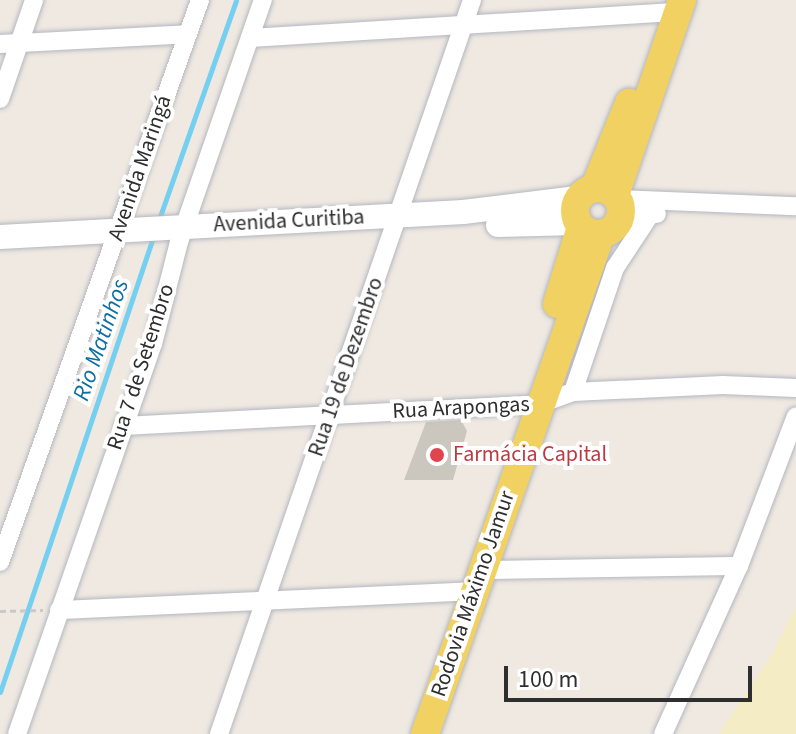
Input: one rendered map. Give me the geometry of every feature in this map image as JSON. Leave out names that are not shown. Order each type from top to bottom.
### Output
[{"type":"main road","name":"Rodovia Máximo Jamur","points":[[425,734],[554,364],[552,319],[598,210],[626,108],[662,57],[680,6]]},
{"type":"main road","name":"Avenida Curitiba","points":[[0,237],[175,235],[598,210]]},
{"type":"main road","name":"Avenida Curitiba","points":[[0,252],[124,237]]},
{"type":"street","points":[[0,99],[10,44],[34,0]]},
{"type":"street","name":"Avenida Maringá","points":[[0,562],[124,237],[200,0]]},
{"type":"street","name":"Rua 7 de Setembro","points":[[17,734],[153,344],[175,235],[263,0]]},
{"type":"street","name":"Rua 19 de Dezembro","points":[[219,734],[472,0]]},
{"type":"street","points":[[250,38],[463,25],[680,6]]},
{"type":"street","points":[[10,44],[188,34]]},
{"type":"street","points":[[598,210],[650,215],[719,206]]},
{"type":"street","name":"Avenida Curitiba","points":[[598,210],[796,206]]},
{"type":"street","points":[[573,392],[615,268],[650,215]]},
{"type":"street","name":"Rua Arapongas","points":[[123,426],[540,404],[573,392],[723,385],[796,388]]},
{"type":"street","points":[[665,726],[739,566],[796,416]]},
{"type":"street","points":[[59,610],[265,601],[478,581],[739,566]]},
{"type":"path","points":[[0,611],[59,610]]},
{"type":"sand","points":[[796,606],[796,734],[719,734],[773,652]]},
{"type":"building","name":"Farmácia Capital","points":[[461,420],[467,431],[453,480],[404,480],[426,422]]},
{"type":"waterway","name":"Rio Matinhos","points":[[158,222],[236,0]]},
{"type":"waterway","name":"Rio Matinhos","points":[[0,692],[154,235]]},
{"type":"place","name":"Farmácia Capital","points":[[437,455]]}]
